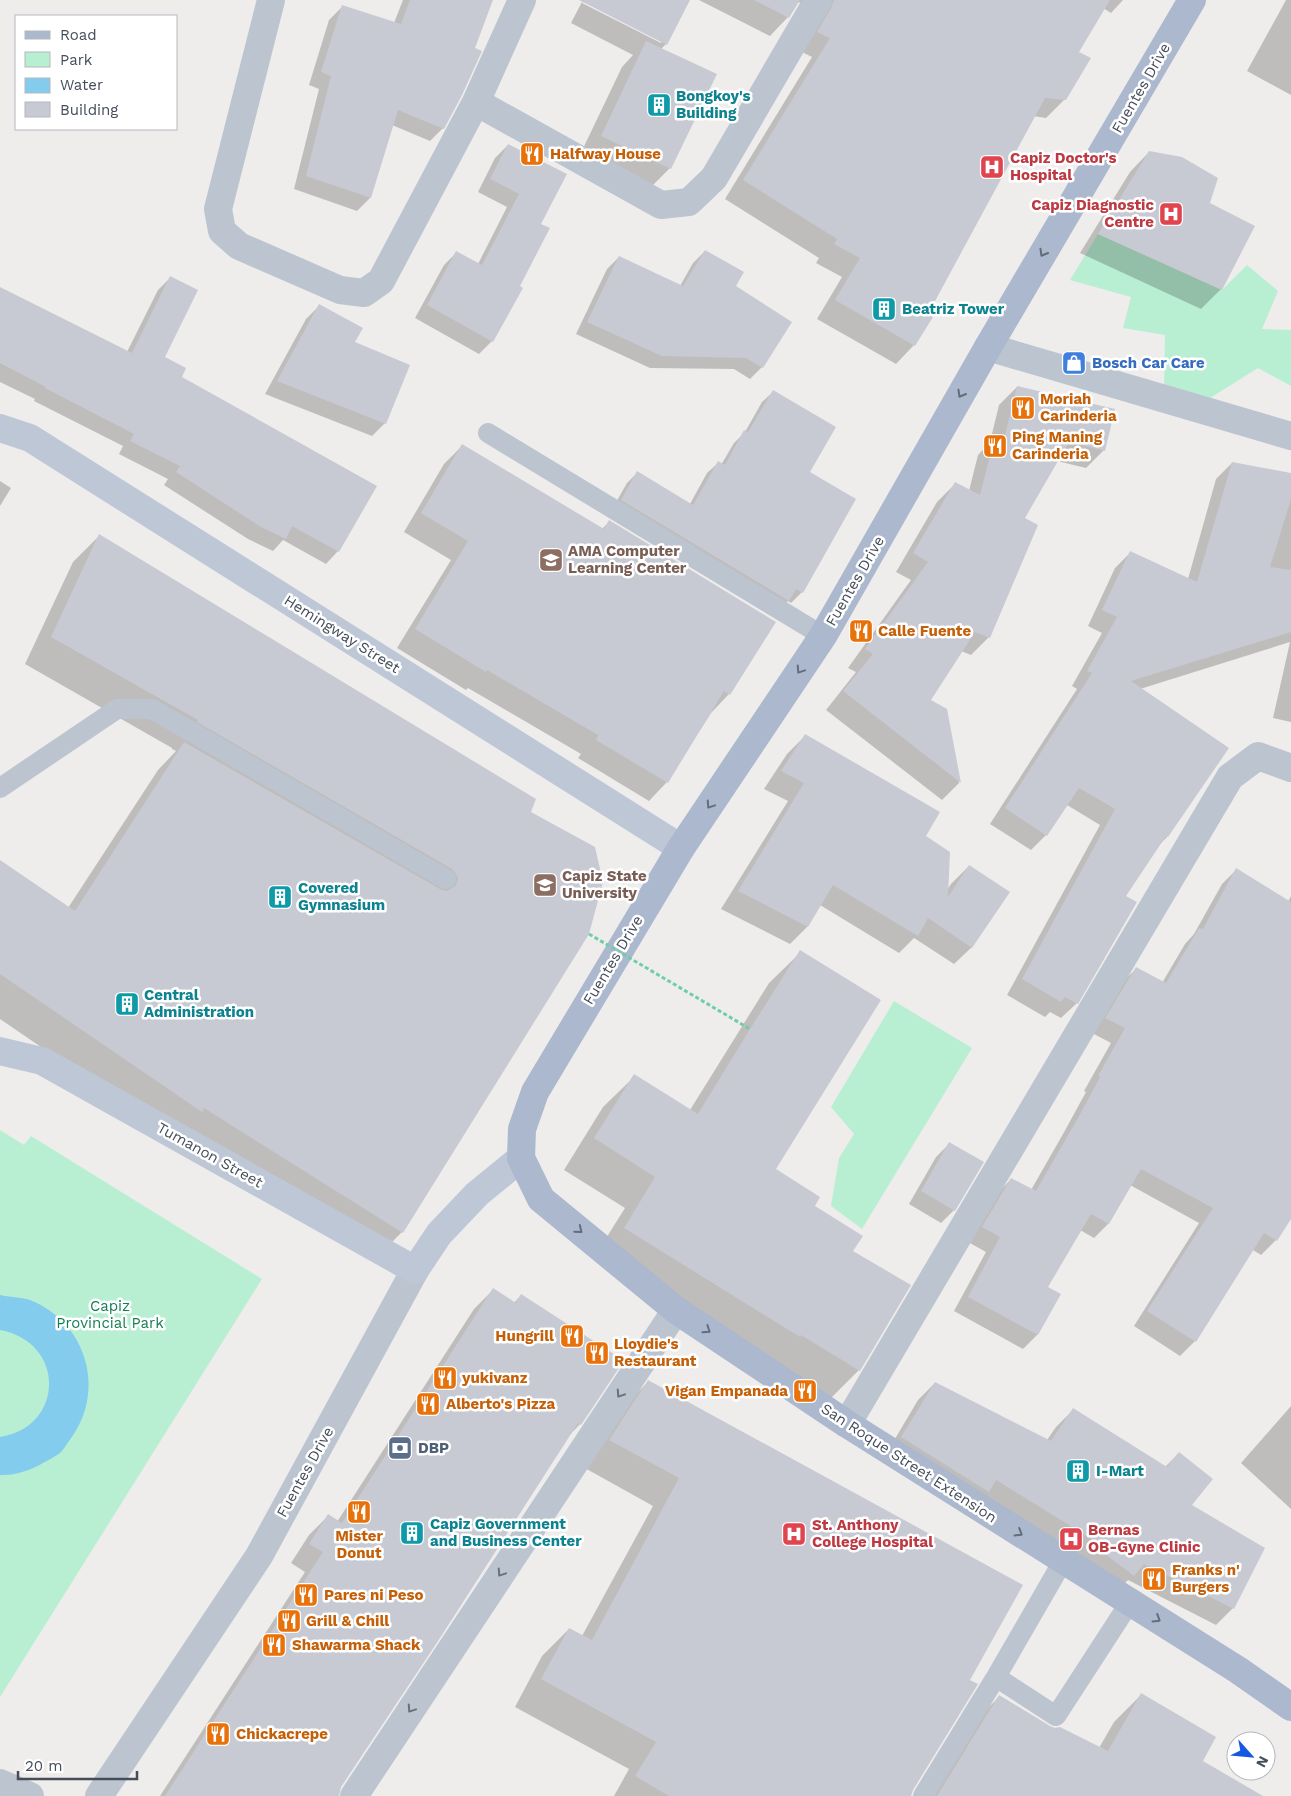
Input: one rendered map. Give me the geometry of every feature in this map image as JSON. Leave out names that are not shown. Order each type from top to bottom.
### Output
[{"type":"main road","name":"Fuentes Drive","points":[[415,1270],[439,1234],[477,1194],[520,1158],[522,1129],[535,1092],[681,848],[823,636],[988,347],[1192,0]]},
{"type":"main road","name":"Hemingway Street","points":[[0,428],[30,438],[681,848]]},
{"type":"main road","name":"Tumanon Street","points":[[0,1051],[42,1061],[415,1270]]},
{"type":"main road","name":"San Roque Street Extension","points":[[520,1158],[541,1199],[676,1310],[847,1424],[1238,1670],[1291,1707]]},
{"type":"street","points":[[271,0],[218,209],[222,231],[239,246],[340,290],[364,293],[381,281],[476,102],[522,0]]},
{"type":"street","points":[[476,102],[661,205],[689,202],[714,178],[818,0]]},
{"type":"street","points":[[988,347],[1291,436]]},
{"type":"street","points":[[847,1424],[1230,777],[1258,756],[1291,768]]},
{"type":"street","name":"Fuentes Drive","points":[[99,1796],[259,1556],[415,1270]]},
{"type":"street","points":[[354,1796],[676,1310]]},
{"type":"street","points":[[0,1783],[30,1796]]},
{"type":"lane","points":[[488,433],[823,636]]},
{"type":"lane","points":[[0,788],[117,709],[152,709],[446,879]]},
{"type":"lane","points":[[923,1796],[996,1677],[1063,1561]]},
{"type":"lane","points":[[996,1677],[1056,1716],[1130,1602]]},
{"type":"path","points":[[589,934],[750,1029]]},
{"type":"green space","points":[[1098,234],[1222,290],[1247,265],[1278,291],[1262,329],[1291,330],[1291,386],[1258,368],[1210,398],[1164,392],[1165,335],[1123,328],[1131,297],[1070,280]]},
{"type":"green space","points":[[894,1001],[972,1048],[862,1229],[831,1206],[839,1158],[854,1134],[831,1107]]},
{"type":"green space","name":"Capiz Provincial Park","points":[[0,1130],[24,1145],[31,1136],[262,1279],[0,1697]]},
{"type":"water","points":[[0,1295],[30,1300],[50,1311],[66,1325],[78,1342],[86,1361],[89,1381],[87,1402],[81,1422],[61,1452],[33,1468],[5,1475],[0,1475],[0,1437],[21,1430],[37,1418],[46,1402],[49,1384],[46,1366],[37,1350],[22,1338],[0,1330]]},
{"type":"building","points":[[410,0],[493,0],[475,48],[482,51],[444,129],[398,110],[371,198],[306,176],[331,76],[321,72],[342,5],[401,24]]},
{"type":"building","points":[[579,0],[690,0],[667,45]]},
{"type":"building","points":[[754,0],[800,0],[789,18]]},
{"type":"building","points":[[834,0],[1110,0],[1079,52],[1091,58],[1066,100],[1045,98],[928,314],[933,317],[915,346],[835,300],[860,258],[834,244],[837,239],[743,180],[830,38],[817,32]]},
{"type":"building","name":"Bongkoy's Building","points":[[646,41],[717,74],[671,169],[601,136]]},
{"type":"building","points":[[508,144],[567,174],[541,224],[550,228],[520,286],[523,288],[493,342],[427,305],[456,251],[482,265],[519,194],[490,179]]},
{"type":"building","name":"Capiz Diagnostic Centre","points":[[1149,151],[1182,157],[1218,178],[1210,203],[1255,226],[1222,290],[1098,234]]},
{"type":"building","points":[[705,250],[744,272],[736,286],[792,322],[763,368],[746,358],[662,356],[587,322],[619,256],[683,286]]},
{"type":"building","points":[[170,276],[198,290],[165,357],[186,368],[182,377],[377,486],[339,552],[292,526],[286,539],[261,527],[176,472],[180,466],[130,441],[134,434],[0,363],[0,287],[132,353]]},
{"type":"building","points":[[319,304],[363,328],[355,342],[410,365],[386,424],[277,381]]},
{"type":"building","points":[[1017,386],[1115,409],[1105,451],[1069,442],[1025,518],[1038,525],[990,638],[975,632],[931,700],[947,709],[961,783],[843,691],[873,654],[865,649],[928,562],[913,553],[955,482],[980,495],[995,436],[1004,439]]},
{"type":"building","points":[[773,390],[836,427],[810,472],[856,499],[803,593],[796,589],[789,601],[621,500],[637,471],[693,505],[718,461],[725,465],[744,430],[748,432]]},
{"type":"building","points":[[462,444],[604,529],[609,520],[776,622],[730,695],[724,691],[668,783],[596,740],[598,735],[487,670],[486,672],[415,629],[468,541],[421,513]]},
{"type":"building","points":[[1232,462],[1291,473],[1291,499],[1270,567],[1291,570],[1291,632],[1131,681],[1229,748],[1126,896],[1137,902],[1078,1004],[1065,997],[1061,1002],[1022,979],[1115,809],[1079,788],[1047,836],[1005,808],[1092,673],[1087,671],[1117,617],[1102,610],[1130,551],[1197,582]]},
{"type":"building","points":[[99,534],[536,799],[531,812],[595,847],[603,882],[589,934],[403,1233],[204,1108],[202,1112],[0,974],[0,860],[75,911],[184,742],[440,889],[446,891],[451,889],[456,885],[458,879],[452,869],[197,722],[198,720],[51,637]]},
{"type":"building","points":[[805,734],[940,812],[926,836],[950,852],[948,897],[969,865],[1010,892],[972,948],[928,918],[918,936],[833,885],[808,927],[738,891],[804,783],[781,771]]},
{"type":"building","points":[[1236,868],[1291,902],[1291,1219],[1277,1241],[1264,1233],[1196,1342],[1147,1311],[1213,1208],[1141,1169],[1109,1224],[1091,1214],[1048,1287],[1061,1294],[1038,1335],[968,1297],[1000,1237],[982,1227],[1011,1178],[1036,1191],[1078,1118],[1100,1077],[1098,1076],[1125,1028],[1105,1018],[1136,967],[1166,983],[1199,928],[1203,929]]},
{"type":"building","points":[[800,950],[881,1000],[776,1169],[820,1197],[815,1206],[863,1236],[853,1251],[911,1285],[860,1371],[801,1335],[800,1337],[624,1228],[655,1177],[594,1138],[634,1074],[698,1114]]},
{"type":"building","points":[[949,1142],[984,1162],[955,1211],[921,1191]]},
{"type":"building","name":"Capiz Government and Business Center","points":[[493,1288],[516,1303],[521,1294],[620,1358],[617,1363],[621,1365],[581,1425],[578,1423],[440,1638],[341,1787],[339,1796],[165,1796],[323,1552],[309,1544],[328,1514],[342,1523]]},
{"type":"building","name":"St. Anthony College Hospital","points":[[648,1380],[1023,1585],[970,1680],[978,1684],[911,1796],[669,1796],[635,1776],[656,1742],[541,1679],[569,1628],[592,1640],[679,1478],[609,1440]]},
{"type":"building","points":[[935,1382],[1051,1441],[1073,1408],[1167,1467],[1179,1452],[1213,1479],[1192,1505],[1265,1548],[1234,1609],[1144,1564],[1134,1576],[1100,1550],[1103,1546],[996,1480],[989,1492],[901,1437]]},
{"type":"building","points":[[1141,1693],[1216,1737],[1203,1761],[1226,1774],[1226,1781],[1237,1781],[1263,1796],[937,1796],[999,1695],[1050,1726],[1060,1727],[1108,1751]]},
{"type":"place","name":"Bongkoy's Building","points":[[659,105]]},
{"type":"place","name":"Halfway House","points":[[532,154]]},
{"type":"place","name":"Capiz Doctor's Hospital","points":[[992,167]]},
{"type":"place","name":"Capiz Diagnostic Centre","points":[[1171,214]]},
{"type":"place","name":"Beatriz Tower","points":[[884,309]]},
{"type":"place","name":"Bosch Car Care","points":[[1074,363]]},
{"type":"place","name":"Moriah Carinderia","points":[[1023,408]]},
{"type":"place","name":"Ping Maning Carinderia","points":[[995,446]]},
{"type":"place","name":"AMA Computer Learning Center","points":[[551,560]]},
{"type":"place","name":"Calle Fuente","points":[[861,631]]},
{"type":"place","name":"Capiz State University","points":[[545,885]]},
{"type":"place","name":"Covered Gymnasium","points":[[280,897]]},
{"type":"place","name":"Central Administration","points":[[127,1004]]},
{"type":"place","name":"Hungrill","points":[[572,1336]]},
{"type":"place","name":"Lloydie's Restaurant","points":[[597,1353]]},
{"type":"place","name":"yukivanz","points":[[445,1378]]},
{"type":"place","name":"Vigan Empanada","points":[[805,1391]]},
{"type":"place","name":"Alberto's Pizza","points":[[428,1404]]},
{"type":"place","name":"DBP","points":[[400,1448]]},
{"type":"place","name":"I-Mart","points":[[1078,1471]]},
{"type":"place","name":"Mister Donut","points":[[359,1512]]},
{"type":"place","name":"Capiz Government and Business Center","points":[[412,1533]]},
{"type":"place","name":"St. Anthony College Hospital","points":[[794,1534]]},
{"type":"place","name":"Bernas OB-Gyne Clinic","points":[[1071,1539]]},
{"type":"place","name":"Franks n' Burgers","points":[[1154,1579]]},
{"type":"place","name":"Pares ni Peso","points":[[306,1595]]},
{"type":"place","name":"Grill & Chill","points":[[289,1621]]},
{"type":"place","name":"Shawarma Shack","points":[[274,1645]]},
{"type":"place","name":"Chickacrepe","points":[[218,1734]]}]
